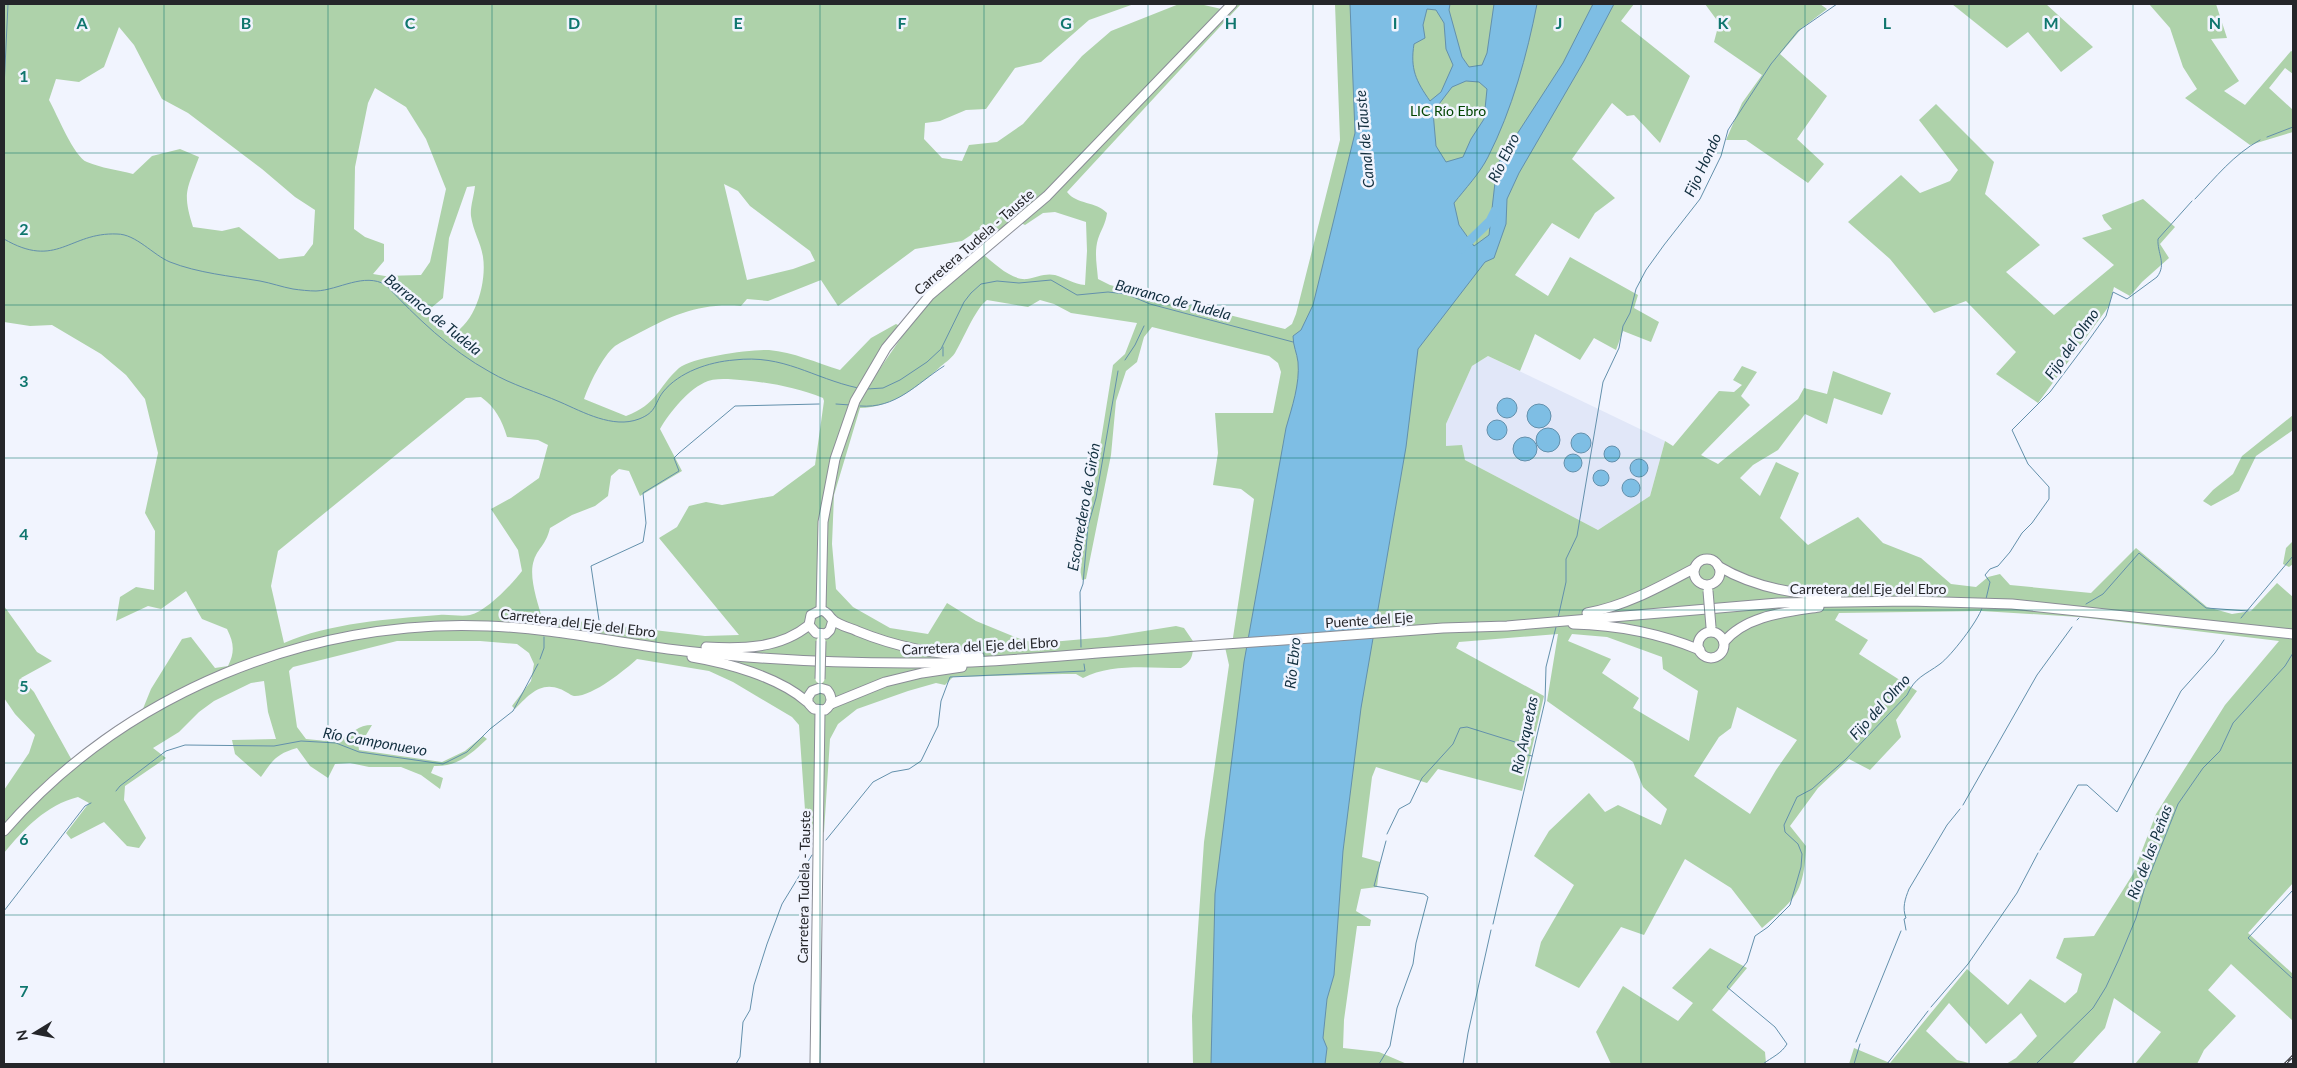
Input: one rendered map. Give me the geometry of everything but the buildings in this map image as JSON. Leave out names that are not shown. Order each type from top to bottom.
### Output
[{"type":"main road","name":"Carretera Tudela - Tauste","points":[[821,610],[824,522],[828,488],[843,432],[855,401],[886,348],[930,295],[1047,196],[1232,4]]},
{"type":"main road","points":[[1475,626],[1512,619],[1577,614],[1613,607],[1646,594],[1695,568],[1699,562],[1706,559],[1712,560],[1718,566],[1739,577],[1787,591],[1909,601]]},
{"type":"main road","points":[[1718,566],[1718,578],[1708,588],[1711,629],[1724,642]]},
{"type":"main road","points":[[1695,568],[1697,580],[1708,588]]},
{"type":"main road","name":"Carretera del Eje del Ebro","points":[[1443,628],[1507,626],[1778,603],[1909,601],[2038,606],[2293,634]]},
{"type":"main road","points":[[1507,626],[1600,625],[1652,634],[1700,650],[1708,657],[1716,657],[1722,652],[1724,642],[1742,626],[1766,617],[1798,610],[1839,605],[1960,602]]},
{"type":"main road","points":[[821,638],[809,625],[811,615],[821,610],[826,612],[833,620],[881,640],[935,653],[967,656],[1053,656]]},
{"type":"main road","points":[[831,704],[830,694],[820,683],[821,638],[830,630],[833,620]]},
{"type":"main road","points":[[576,635],[690,647],[742,648],[785,641],[809,625]]},
{"type":"main road","name":"Carretera del Eje del Ebro","points":[[4,831],[46,788],[100,744],[126,726],[195,687],[268,657],[338,638],[417,627],[488,626],[576,635],[715,654],[830,662],[921,663],[989,661],[1177,648]]},
{"type":"main road","name":"Puente del Eje","points":[[1177,648],[1443,628]]},
{"type":"main road","points":[[1700,650],[1701,638],[1711,629]]},
{"type":"main road","points":[[622,642],[731,666],[766,679],[808,702],[814,710],[820,711],[831,704],[885,682],[922,673],[961,667],[1055,660],[1096,653]]},
{"type":"main road","points":[[808,702],[812,691],[820,683]]},
{"type":"main road","name":"Carretera Tudela - Tauste","points":[[815,1064],[820,711]]},
{"type":"shaded area","points":[[1488,356],[1665,441],[1650,496],[1598,530],[1465,460],[1446,447],[1446,424],[1472,366]]},
{"type":"green space","points":[[4,4],[1134,4],[1089,20],[1041,62],[1015,68],[986,109],[966,110],[940,121],[925,123],[924,139],[942,158],[962,161],[969,145],[997,142],[1023,124],[1082,56],[1111,31],[1179,4],[1205,4],[1226,10],[1233,4],[1241,4],[1067,192],[1076,199],[1098,206],[1107,213],[1096,249],[1098,279],[1110,285],[1285,329],[1292,324],[1296,314],[1340,140],[1335,4],[1634,4],[1621,21],[1690,76],[1660,143],[1634,115],[1627,116],[1612,103],[1572,159],[1615,198],[1595,213],[1579,239],[1552,223],[1515,275],[1548,296],[1570,257],[1638,295],[1634,308],[1659,322],[1651,342],[1623,331],[1616,350],[1594,338],[1580,360],[1535,334],[1520,371],[1488,356],[1472,366],[1446,424],[1446,446],[1462,445],[1465,460],[1598,530],[1650,496],[1665,441],[1673,446],[1719,391],[1734,392],[1742,385],[1733,380],[1742,366],[1757,372],[1741,396],[1750,405],[1701,455],[1718,464],[1798,399],[1804,388],[1827,394],[1833,371],[1891,393],[1882,415],[1834,398],[1827,424],[1805,414],[1778,450],[1753,465],[1740,478],[1760,496],[1776,462],[1799,473],[1780,518],[1808,545],[1858,517],[1883,543],[1921,558],[1951,584],[1976,587],[1988,577],[2000,574],[2010,585],[2091,593],[2136,548],[2207,607],[2232,614],[2251,611],[2277,583],[2293,597],[2293,883],[2248,933],[2293,974],[2293,1021],[2231,964],[2208,990],[2236,1016],[2204,1050],[2197,1064],[2135,1064],[2161,1032],[2114,998],[2105,1028],[2072,1064],[2006,1064],[2016,1058],[2037,1036],[2021,1013],[1986,1044],[1949,1003],[1926,1031],[1957,1060],[1969,1063],[1849,1064],[1854,1048],[1890,1063],[1967,969],[2008,1005],[2030,979],[2065,1003],[2077,992],[2082,974],[2056,958],[2064,938],[2094,936],[2133,874],[2156,814],[2225,705],[2279,641],[2079,617],[1981,611],[1839,613],[1835,620],[1868,640],[1859,654],[1917,691],[1896,720],[1901,737],[1870,770],[1849,759],[1818,788],[1790,826],[1806,846],[1800,885],[1783,909],[1762,928],[1731,888],[1685,859],[1644,935],[1621,927],[1579,988],[1535,966],[1541,942],[1574,885],[1534,856],[1549,831],[1589,793],[1605,812],[1618,805],[1661,825],[1667,809],[1643,787],[1633,762],[1547,701],[1558,634],[1459,642],[1456,648],[1544,696],[1522,791],[1438,769],[1427,783],[1376,767],[1372,777],[1362,857],[1380,862],[1377,887],[1361,889],[1356,911],[1371,920],[1370,926],[1357,926],[1344,1020],[1343,1048],[1379,1052],[1407,1064],[1193,1064],[1192,1016],[1204,842],[1229,665],[1225,647],[1232,644],[1254,499],[1241,489],[1213,485],[1218,453],[1215,413],[1273,413],[1281,372],[1278,363],[1269,356],[1152,327],[1144,337],[1137,362],[1126,371],[1116,401],[1111,455],[1086,579],[1082,580],[1079,563],[1090,509],[1113,365],[1125,354],[1137,323],[1071,313],[1054,304],[1040,300],[1028,307],[987,300],[974,317],[955,353],[938,369],[912,390],[892,401],[882,405],[860,408],[834,495],[832,544],[836,589],[853,607],[890,628],[928,634],[947,603],[976,621],[1025,641],[1051,642],[1107,637],[1176,626],[1184,628],[1197,647],[1193,647],[1190,659],[1181,668],[1118,668],[1094,673],[1083,678],[1076,674],[953,677],[945,685],[936,683],[857,709],[838,724],[830,739],[824,832],[816,835],[806,824],[799,725],[792,717],[733,682],[709,671],[637,659],[608,682],[590,692],[574,696],[553,687],[540,688],[515,709],[512,706],[531,681],[534,664],[529,653],[517,644],[480,641],[397,641],[293,667],[289,671],[297,727],[306,739],[329,741],[338,740],[359,728],[372,725],[366,735],[358,741],[359,750],[442,762],[465,751],[483,736],[487,739],[463,759],[442,766],[434,766],[431,773],[443,778],[440,789],[421,775],[401,767],[369,767],[350,763],[335,764],[328,778],[310,766],[297,748],[276,758],[261,777],[235,754],[232,740],[276,739],[268,712],[264,681],[251,683],[214,701],[199,712],[179,732],[153,748],[166,758],[125,786],[124,800],[146,838],[139,848],[127,846],[104,822],[71,839],[66,833],[89,803],[78,797],[56,806],[36,819],[4,853],[4,790],[29,753],[35,735],[15,714],[4,698],[4,606],[37,652],[52,661],[21,678],[34,692],[74,764],[138,721],[151,689],[182,639],[191,637],[215,668],[228,666],[233,648],[227,629],[202,619],[186,591],[161,609],[148,606],[116,621],[120,597],[136,587],[154,590],[155,531],[145,513],[158,453],[145,399],[126,375],[101,354],[52,325],[30,326],[4,322]],"holes":[[[119,27],[134,45],[162,99],[188,113],[262,169],[295,197],[315,210],[313,244],[304,256],[279,259],[239,227],[222,231],[193,227],[187,191],[199,157],[180,149],[152,156],[133,174],[87,162],[71,144],[49,100],[56,79],[79,82],[104,67]],[[375,88],[406,107],[426,139],[446,189],[430,262],[421,275],[385,276],[373,274],[384,261],[384,244],[365,237],[354,229],[355,167],[368,103]],[[724,184],[738,191],[750,206],[810,251],[815,261],[793,269],[747,280]],[[475,186],[471,216],[483,257],[484,267],[481,291],[472,314],[465,324],[448,336],[425,313],[443,298],[449,238],[467,187]],[[1055,212],[1086,222],[1085,285],[1051,275],[1021,279],[1008,274],[980,252],[957,272],[910,325],[874,377],[883,358],[904,328],[896,324],[871,338],[840,370],[805,358],[769,350],[722,354],[696,360],[679,368],[651,401],[626,416],[584,399],[601,363],[615,346],[676,315],[713,306],[741,306],[747,299],[768,301],[821,280],[838,306],[915,249],[962,241],[986,225],[996,227],[1005,235],[1019,222],[1025,225],[1043,213]],[[715,379],[752,381],[788,387],[823,398],[824,401],[815,465],[773,496],[722,505],[706,502],[689,506],[677,527],[659,538],[739,635],[705,636],[542,618],[534,589],[532,566],[550,528],[572,515],[595,506],[608,496],[611,476],[619,469],[629,471],[640,496],[682,471],[660,429],[669,415],[687,395],[701,384]],[[481,397],[486,401],[497,414],[507,437],[538,440],[548,445],[539,478],[511,498],[491,509],[518,550],[522,571],[499,596],[484,608],[470,615],[400,618],[340,626],[284,643],[271,586],[278,551],[466,398]],[[1572,634],[1607,637],[1662,657],[1663,669],[1698,691],[1689,741],[1633,708],[1639,698],[1602,673],[1611,659],[1568,641]],[[1737,707],[1797,740],[1776,770],[1750,814],[1694,776],[1719,737],[1731,728]]]},
{"type":"green space","points":[[1705,4],[1820,4],[1827,9],[1802,28],[1780,54],[1827,96],[1797,139],[1824,164],[1808,183],[1746,140],[1726,140],[1742,103],[1762,75],[1714,42],[1719,23]]},
{"type":"green space","points":[[1952,4],[2046,4],[2093,47],[2061,72],[2028,32],[2007,48]]},
{"type":"green space","points":[[2149,4],[2216,4],[2227,38],[2211,39],[2239,81],[2224,91],[2245,105],[2291,51],[2293,52],[2293,74],[2285,68],[2269,88],[2293,110],[2293,132],[2250,145],[2185,98],[2197,89],[2183,67],[2170,28]]},
{"type":"green space","points":[[1936,104],[1994,162],[1985,194],[2040,245],[2006,272],[2054,315],[2114,265],[2082,238],[2112,229],[2102,215],[2143,199],[2175,227],[2160,244],[2169,258],[2142,282],[2130,296],[2114,287],[2109,306],[2038,403],[1996,374],[2016,352],[1966,301],[1934,313],[1890,259],[1848,222],[1901,175],[1920,193],[1950,181],[1958,170],[1919,120]]},
{"type":"green space","points":[[2293,415],[2293,430],[2256,456],[2239,491],[2211,506],[2203,501],[2233,474],[2242,456]]},
{"type":"green space","points":[[2293,541],[2293,564],[2289,567],[2283,564],[2286,548]]},
{"type":"green space","points":[[1710,948],[1747,968],[1712,1010],[1765,1052],[1766,1063],[1611,1064],[1596,1032],[1623,986],[1678,1021],[1693,1003],[1672,988]]},
{"type":"water","name":"LIC Río Ebro","points":[[1350,4],[1450,4],[1449,10],[1462,57],[1469,67],[1482,65],[1487,53],[1494,4],[1537,4],[1523,62],[1497,139],[1477,175],[1454,203],[1459,225],[1474,246],[1489,235],[1497,165],[1563,63],[1593,4],[1614,4],[1584,61],[1519,173],[1507,199],[1506,224],[1494,258],[1485,262],[1418,349],[1406,447],[1361,708],[1343,851],[1334,975],[1327,999],[1323,1038],[1327,1048],[1325,1064],[1211,1064],[1215,894],[1244,662],[1286,428],[1297,387],[1298,362],[1293,336],[1301,330],[1313,305],[1355,133]],"holes":[[[1427,9],[1436,10],[1444,23],[1446,49],[1453,65],[1441,92],[1430,101],[1415,74],[1413,61],[1414,44],[1425,38],[1423,25]],[[1466,81],[1479,82],[1487,89],[1484,119],[1471,139],[1463,157],[1446,162],[1436,146],[1433,112],[1452,87]]]},
{"type":"water","points":[[1507,398],[1514,401],[1517,408],[1514,415],[1507,418],[1500,415],[1497,408],[1500,401]]},
{"type":"water","points":[[1539,404],[1547,408],[1551,416],[1547,424],[1539,428],[1531,424],[1527,416],[1531,408]]},
{"type":"water","points":[[1497,420],[1504,423],[1507,430],[1504,437],[1497,440],[1490,437],[1487,430],[1490,423]]},
{"type":"water","points":[[1548,428],[1556,432],[1560,440],[1556,448],[1548,452],[1540,448],[1536,440],[1540,432]]},
{"type":"water","points":[[1581,433],[1588,436],[1591,443],[1588,450],[1581,453],[1574,450],[1571,443],[1574,436]]},
{"type":"water","points":[[1525,437],[1533,441],[1537,449],[1533,457],[1525,461],[1517,457],[1513,449],[1517,441]]},
{"type":"water","points":[[1612,446],[1618,448],[1620,454],[1618,460],[1612,462],[1606,460],[1604,454],[1606,448]]},
{"type":"water","points":[[1569,454],[1577,454],[1582,459],[1580,470],[1569,472],[1564,467],[1564,459]]},
{"type":"water","points":[[1635,459],[1643,459],[1648,464],[1646,475],[1635,477],[1630,472],[1630,464]]},
{"type":"water","points":[[1601,470],[1607,472],[1609,478],[1607,484],[1601,486],[1595,484],[1593,478],[1595,472]]},
{"type":"water","points":[[1627,479],[1635,479],[1640,484],[1638,495],[1627,497],[1622,492],[1622,484]]},
{"type":"waterway","name":"Barranco de Tudela","points":[[4,88],[8,4]]},
{"type":"waterway","name":"Fijo Hondo","points":[[1558,618],[1566,582],[1566,559],[1577,536],[1603,382],[1619,348],[1623,326],[1630,313],[1636,289],[1646,270],[1700,199],[1721,156],[1728,130],[1771,64],[1798,31],[1837,4]]},
{"type":"waterway","name":"Fijo del Olmo","points":[[2267,137],[2293,127]]},
{"type":"waterway","name":"Fijo del Olmo","points":[[2195,199],[2233,159],[2260,140]]},
{"type":"waterway","name":"Fijo del Olmo","points":[[1986,599],[1990,582],[1985,575],[1990,569],[1998,566],[2010,552],[2022,533],[2032,523],[2049,499],[2049,487],[2028,464],[2012,430],[2050,392],[2086,344],[2106,316],[2113,292],[2127,299],[2157,277],[2161,268],[2158,239],[2192,201]]},
{"type":"waterway","name":"Río Ebro","points":[[1461,249],[1490,221],[1495,211]]},
{"type":"waterway","name":"Barranco de Tudela","points":[[4,239],[22,248],[50,251],[87,238],[117,234],[131,237],[164,259],[181,266],[293,289],[316,291],[360,281],[378,281],[386,285],[448,344],[498,377],[609,421],[629,422],[649,414],[663,392],[677,379],[695,369],[724,361],[768,360],[858,388]]},
{"type":"waterway","name":"Barranco de Tudela","points":[[867,389],[883,388],[900,380],[927,362],[941,349],[964,302],[971,293],[981,284],[997,281],[1019,283],[1051,280],[1077,295],[1108,292],[1126,294],[1150,304],[1293,342]]},
{"type":"waterway","name":"Escorredero de Girón","points":[[1125,360],[1144,326]]},
{"type":"waterway","name":"Barranco de Tudela","points":[[943,347],[943,356]]},
{"type":"waterway","name":"Río Camponuevo","points":[[860,406],[884,404],[895,399],[944,366]]},
{"type":"waterway","name":"Escorredero de Girón","points":[[1081,647],[1080,592],[1083,584],[1088,526],[1096,498],[1118,371]]},
{"type":"waterway","name":"Río Camponuevo","points":[[599,620],[591,566],[643,542],[646,523],[643,493],[679,471],[674,458],[679,453],[735,406],[819,404]]},
{"type":"waterway","name":"Río Camponuevo","points":[[836,404],[850,405]]},
{"type":"waterway","points":[[2086,604],[2103,594],[2139,553],[2206,608],[2248,611]]},
{"type":"waterway","points":[[2241,618],[2293,556]]},
{"type":"waterway","name":"Fijo del Olmo","points":[[1763,1064],[1779,1053],[1787,1044],[1775,1027],[1727,987],[1747,962],[1755,936],[1768,927],[1790,905],[1801,867],[1802,854],[1798,844],[1785,832],[1784,825],[1797,797],[1812,789],[1846,759],[1907,695],[1913,684],[1945,660],[1970,629],[1982,608]]},
{"type":"waterway","name":"Río Arquetas","points":[[1493,924],[1545,701],[1546,667],[1556,627]]},
{"type":"waterway","points":[[1963,805],[2037,675],[2072,627]]},
{"type":"waterway","name":"Río Camponuevo","points":[[540,659],[544,648],[544,637]]},
{"type":"waterway","points":[[2040,850],[2078,785],[2087,785],[2117,812],[2181,691],[2224,640]]},
{"type":"waterway","name":"Río de las Peñas","points":[[2036,1064],[2093,1008],[2106,987],[2119,959],[2178,804],[2203,768],[2220,751],[2233,723],[2285,666],[2293,653]]},
{"type":"waterway","name":"Río Camponuevo","points":[[116,791],[166,751],[185,745],[274,746],[301,741],[336,743],[359,752],[443,764],[467,752],[490,729],[513,711],[538,664]]},
{"type":"waterway","name":"Escorredero de Girón","points":[[826,840],[873,782],[892,772],[909,769],[921,761],[938,726],[941,701],[950,677],[1085,671],[1084,664]]},
{"type":"waterway","points":[[1387,834],[1399,809],[1410,803],[1422,778],[1453,744],[1460,728],[1467,727],[1515,742],[1528,755],[1532,756]]},
{"type":"waterway","name":"Río Camponuevo","points":[[4,911],[85,806],[91,803]]},
{"type":"waterway","points":[[1906,930],[1904,907],[1909,889],[1947,825],[1960,809]]},
{"type":"waterway","points":[[1379,1064],[1390,1046],[1397,1008],[1413,964],[1416,943],[1428,897],[1424,894],[1374,886],[1386,841]]},
{"type":"waterway","points":[[1931,1007],[1968,964],[2017,893],[2038,853]]},
{"type":"waterway","name":"Escorredero de Girón","points":[[736,1064],[740,1057],[743,1022],[750,1010],[754,985],[767,944],[782,904],[812,855]]},
{"type":"waterway","points":[[2293,890],[2248,938],[2293,979]]},
{"type":"waterway","name":"Río Arquetas","points":[[1463,1064],[1491,930]]},
{"type":"waterway","points":[[1856,1042],[1901,931]]},
{"type":"waterway","points":[[1887,1064],[1928,1011]]},
{"type":"waterway","points":[[1854,1064],[1860,1044]]},
{"type":"railway","points":[[2285,1064],[2293,1056]]},
{"type":"water label","name":"Canal de Tauste","points":[[1365,139]]}]
